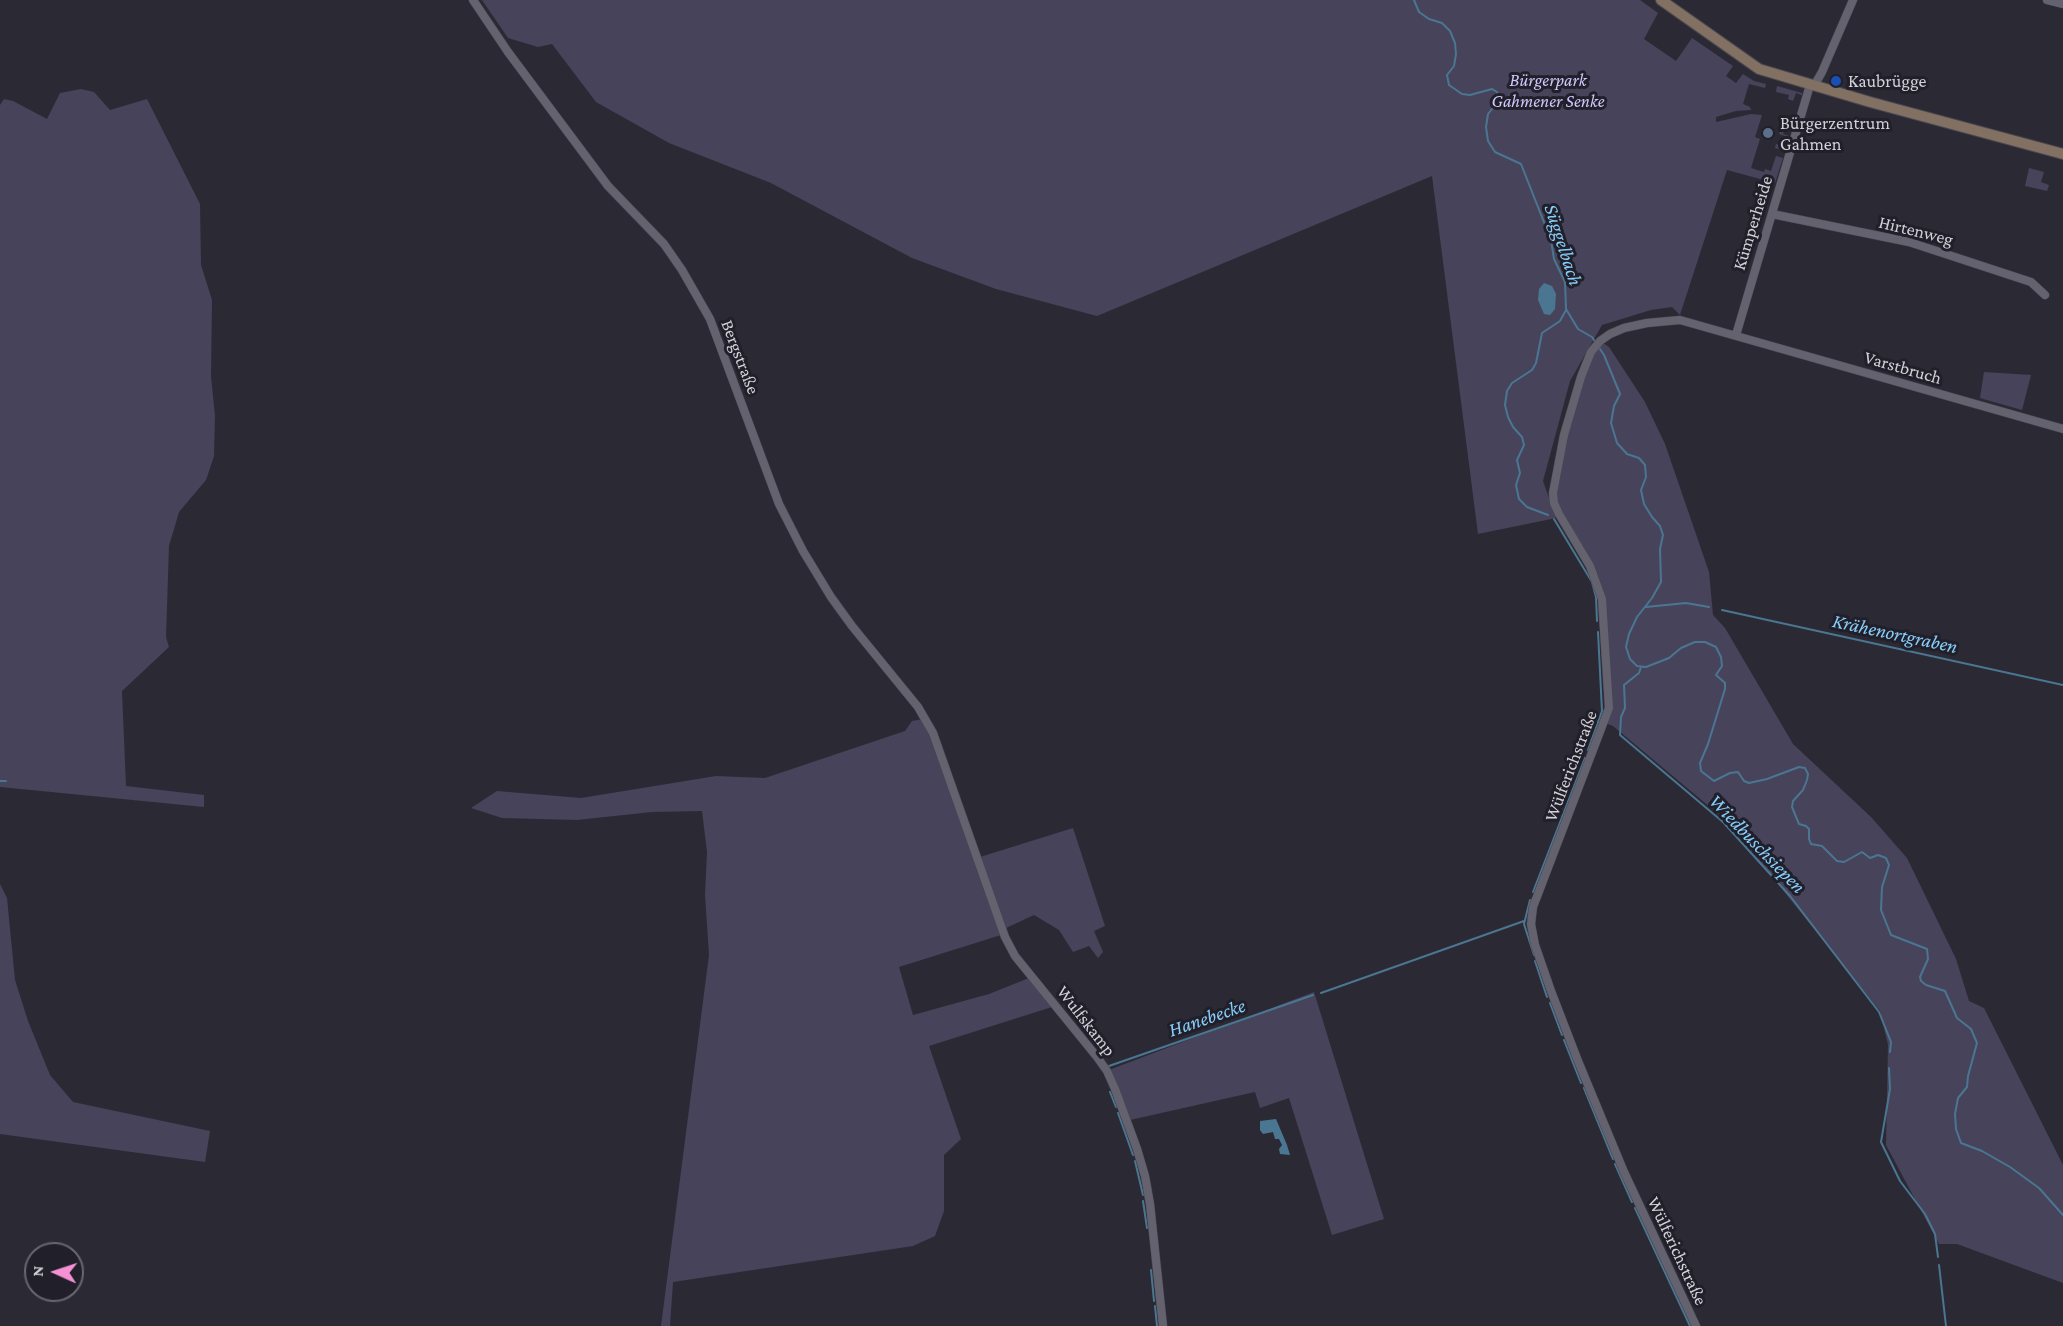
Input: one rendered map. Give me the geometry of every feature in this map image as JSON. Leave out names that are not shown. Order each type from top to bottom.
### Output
[{"type":"main road","points":[[1661,0],[1754,66],[1812,85],[2063,154]]},
{"type":"street","name":"Bergstraße","points":[[473,0],[508,52],[608,186],[664,244],[682,270],[710,319],[779,504],[803,550],[831,597],[852,626],[918,707],[939,749]]},
{"type":"street","points":[[1812,85],[1822,72],[1853,0]]},
{"type":"street","points":[[2047,0],[2063,4]]},
{"type":"street","name":"Kümperheide","points":[[1736,335],[1812,85]]},
{"type":"street","name":"Hirtenweg","points":[[1772,214],[1909,242],[2031,282],[2045,296]]},
{"type":"street","name":"Wülferichstraße","points":[[1696,1326],[1624,1172],[1578,1061],[1535,945],[1531,924],[1533,907],[1609,708],[1602,599],[1590,566],[1554,504],[1553,492],[1564,435],[1581,377],[1591,352],[1600,341],[1624,328],[1680,320],[1736,335]]},
{"type":"street","name":"Varstbruch","points":[[1736,335],[2063,429]]},
{"type":"street","name":"Wulfskamp","points":[[939,749],[1010,946],[1022,965],[1092,1050],[1107,1071],[1115,1089],[1137,1149],[1147,1185],[1163,1326]]},
{"type":"green space","name":"Bürgerpark Gahmener Senke","points":[[482,0],[1640,0],[1658,13],[1644,39],[1676,61],[1692,38],[1733,66],[1726,76],[1736,83],[1743,74],[1754,81],[1766,84],[1765,88],[1749,84],[1743,104],[1751,110],[1736,111],[1716,117],[1716,122],[1751,114],[1762,115],[1755,137],[1760,139],[1751,168],[1764,172],[1765,169],[1771,171],[1776,156],[1783,158],[1775,183],[1727,170],[1680,315],[1672,307],[1651,310],[1602,325],[1570,381],[1543,481],[1556,518],[1478,534],[1432,176],[1097,316],[996,289],[912,258],[771,183],[669,143],[596,102],[552,44],[538,47],[508,38]]},
{"type":"green space","points":[[1777,86],[1802,93],[1802,95],[1796,93],[1793,101],[1788,99],[1789,95],[1776,92]]},
{"type":"green space","points":[[81,89],[94,92],[110,110],[147,99],[200,204],[201,265],[212,300],[211,376],[215,416],[214,456],[206,480],[179,512],[169,546],[166,637],[169,647],[122,691],[126,786],[204,795],[204,807],[0,787],[0,105],[4,99],[13,101],[47,119],[60,93]]},
{"type":"green space","points":[[1784,119],[1788,120],[1783,134],[1789,136],[1785,151],[1775,148],[1776,144],[1782,145],[1785,136],[1779,134]]},
{"type":"green space","points":[[2029,168],[2044,172],[2041,182],[2049,185],[2047,191],[2025,186]]},
{"type":"green space","points":[[1603,343],[1609,347],[1645,402],[1665,444],[1709,572],[1713,615],[1725,628],[1793,744],[1871,817],[1907,858],[1956,959],[1969,1001],[1984,1008],[2063,1165],[2063,1283],[1957,1244],[1939,1244],[1886,1145],[1888,1045],[1880,1011],[1729,823],[1613,726],[1605,723],[1603,599],[1553,490],[1581,382],[1593,354]]},
{"type":"green space","points":[[1984,372],[2031,375],[2022,410],[1980,398]]},
{"type":"green space","points":[[923,719],[934,744],[1001,935],[899,967],[913,1015],[989,994],[1029,978],[1052,1007],[929,1046],[961,1139],[944,1155],[944,1211],[935,1236],[913,1246],[673,1282],[670,1326],[661,1326],[709,955],[705,895],[707,852],[702,811],[652,812],[577,820],[502,818],[471,808],[497,791],[581,798],[716,776],[765,778],[905,731],[912,721]]},
{"type":"green space","points":[[1073,828],[1105,926],[1094,931],[1103,952],[1098,958],[1089,946],[1073,952],[1059,930],[1034,915],[1006,928],[980,857]]},
{"type":"green space","points":[[0,884],[7,898],[15,980],[28,1021],[50,1075],[73,1102],[210,1131],[205,1162],[0,1134]]},
{"type":"green space","points":[[1314,992],[1384,1219],[1332,1235],[1289,1098],[1260,1108],[1255,1092],[1130,1120],[1109,1070]]},
{"type":"water","points":[[1544,283],[1552,286],[1556,294],[1555,309],[1550,315],[1544,314],[1538,300],[1539,289]]},
{"type":"water","points":[[1276,1119],[1290,1155],[1280,1154],[1279,1149],[1282,1145],[1279,1139],[1275,1139],[1273,1132],[1263,1134],[1260,1130],[1260,1121]]},
{"type":"waterway","name":"Süggelbach","points":[[1414,0],[1419,12],[1429,19],[1442,23],[1450,31],[1455,43],[1454,66],[1447,75],[1449,85],[1462,94],[1470,95],[1492,89],[1497,92],[1496,104],[1488,114],[1486,127],[1488,141],[1495,152],[1521,164],[1551,240],[1554,259],[1565,282],[1566,309],[1578,329],[1592,337],[1604,355],[1620,394],[1614,406],[1611,423],[1617,443],[1627,454],[1639,458],[1645,465],[1646,477],[1641,490],[1644,504],[1660,526],[1663,535],[1660,549],[1661,582],[1637,617],[1629,634],[1626,647],[1630,659],[1637,666],[1646,667],[1669,658],[1681,648],[1695,642],[1705,642],[1716,647],[1722,666],[1716,675],[1725,683],[1725,689],[1700,763],[1701,771],[1714,781],[1730,773],[1738,772],[1744,781],[1749,783],[1799,767],[1805,768],[1808,774],[1807,780],[1803,790],[1793,801],[1792,807],[1799,824],[1809,829],[1811,844],[1822,846],[1837,861],[1844,862],[1862,852],[1870,858],[1878,855],[1886,858],[1889,865],[1882,887],[1881,910],[1891,935],[1927,949],[1928,959],[1920,977],[1921,981],[1945,991],[1957,1018],[1971,1029],[1977,1043],[1967,1087],[1958,1098],[1955,1114],[1956,1129],[1961,1143],[1982,1151],[2010,1167],[2039,1188],[2063,1215]]},
{"type":"waterway","points":[[1548,515],[1527,507],[1519,499],[1516,485],[1520,473],[1517,460],[1524,445],[1522,437],[1508,417],[1505,405],[1507,391],[1512,383],[1532,370],[1536,363],[1542,333],[1560,321],[1566,310]]},
{"type":"waterway","points":[[1554,519],[1592,582],[1596,597],[1597,621]]},
{"type":"waterway","name":"Krähenortgraben","points":[[1646,607],[1686,603],[1709,607]]},
{"type":"waterway","name":"Krähenortgraben","points":[[1722,610],[2063,685]]},
{"type":"waterway","points":[[1588,750],[1602,711],[1598,632]]},
{"type":"waterway","name":"Wiedbuschsiepen","points":[[1641,667],[1639,673],[1624,685],[1625,708],[1621,717],[1620,735],[1723,822],[1790,896],[1879,1012],[1891,1042],[1890,1052]]},
{"type":"waterway","points":[[1533,892],[1585,758]]},
{"type":"waterway","points":[[0,781],[6,781]]},
{"type":"waterway","points":[[1530,900],[1524,924],[1534,955]]},
{"type":"waterway","name":"Hanebecke","points":[[1321,993],[1524,921]]},
{"type":"waterway","points":[[1535,961],[1547,997]]},
{"type":"waterway","name":"Hanebecke","points":[[1109,1066],[1313,995]]},
{"type":"waterway","points":[[1550,1003],[1562,1035]]},
{"type":"waterway","points":[[1564,1040],[1581,1083]]},
{"type":"waterway","name":"Wiedbuschsiepen","points":[[1889,1068],[1890,1089],[1881,1142],[1900,1181],[1925,1214],[1935,1234],[1938,1257]]},
{"type":"waterway","points":[[1584,1088],[1613,1159]]},
{"type":"waterway","name":"Hanebecke","points":[[1110,1092],[1116,1107]]},
{"type":"waterway","name":"Hanebecke","points":[[1118,1113],[1133,1155]]},
{"type":"waterway","name":"Hanebecke","points":[[1135,1161],[1143,1195]]},
{"type":"waterway","points":[[1615,1164],[1632,1202]]},
{"type":"waterway","name":"Hanebecke","points":[[1143,1201],[1147,1228]]},
{"type":"waterway","points":[[1635,1208],[1690,1326]]},
{"type":"waterway","name":"Wiedbuschsiepen","points":[[1939,1265],[1946,1326]]},
{"type":"waterway","name":"Hanebecke","points":[[1151,1270],[1154,1301]]},
{"type":"waterway","name":"Hanebecke","points":[[1155,1306],[1157,1326]]},
{"type":"place","name":"Kaubrügge","points":[[1836,81]]},
{"type":"place","name":"Bürgerzentrum Gahmen","points":[[1768,133]]}]
